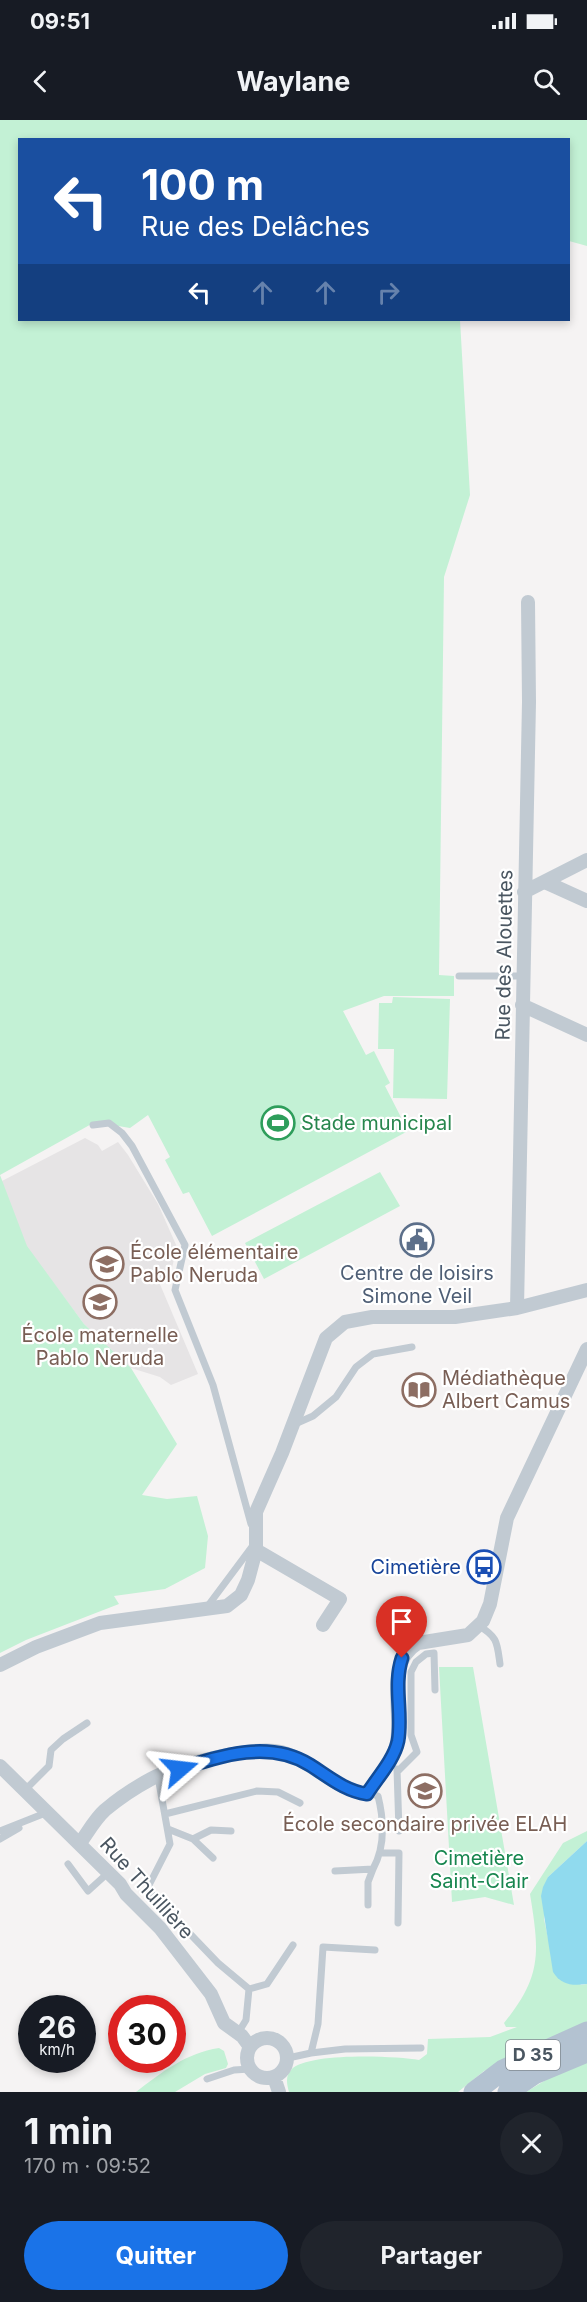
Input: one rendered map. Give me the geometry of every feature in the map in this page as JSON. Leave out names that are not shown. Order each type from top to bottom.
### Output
[{"type":"main road","name":"D 35","points":[[474,2092],[503,2070],[587,2032]]},
{"type":"main road","name":"D 35","points":[[508,2092],[534,2074],[587,2052]]},
{"type":"street","name":"Rue des Alouettes","points":[[517,1308],[529,702],[528,602]]},
{"type":"street","points":[[524,892],[587,860]]},
{"type":"street","points":[[545,882],[587,901]]},
{"type":"street","points":[[522,1005],[587,1035]]},
{"type":"street","points":[[0,1665],[36,1647],[100,1623],[227,1606],[241,1595],[248,1580],[255,1543],[256,1512],[282,1453],[326,1338],[345,1322],[372,1317],[452,1317],[517,1308],[587,1290]]},
{"type":"street","points":[[80,1843],[105,1810],[158,1777],[203,1761],[254,1750],[281,1752],[307,1764],[351,1792],[368,1793],[394,1766],[398,1742],[398,1670],[402,1658],[411,1647],[424,1640],[473,1630],[490,1604],[507,1518],[587,1350]]},
{"type":"street","points":[[255,1543],[340,1599],[323,1625]]},
{"type":"street","name":"Rue Thuillière","points":[[0,1766],[109,1872],[160,1928],[212,1994],[224,2023],[246,2040],[250,2047]]},
{"type":"street","points":[[273,2038],[283,2045],[288,2058],[284,2069],[274,2077],[261,2077],[250,2069],[247,2058],[250,2047],[260,2039],[273,2038]]},
{"type":"street","points":[[274,2077],[279,2092]]},
{"type":"lane","points":[[459,976],[523,976]]},
{"type":"lane","points":[[93,1125],[109,1123],[122,1133],[132,1146],[185,1245],[175,1290],[213,1385],[255,1543],[206,1610]]},
{"type":"lane","points":[[292,1425],[313,1416],[336,1398],[356,1367],[373,1354],[412,1347]]},
{"type":"lane","points":[[473,1630],[492,1634],[497,1642],[500,1664]]},
{"type":"lane","points":[[399,1831],[394,1766],[417,1752],[411,1735],[411,1672],[416,1662],[426,1654],[434,1653],[435,1690]]},
{"type":"lane","points":[[24,1790],[49,1766],[51,1750],[87,1723]]},
{"type":"lane","points":[[158,1777],[170,1844],[147,1889],[218,1963],[249,1989]]},
{"type":"lane","points":[[165,1814],[257,1791],[278,1792],[300,1803]]},
{"type":"lane","points":[[368,1793],[378,1796],[382,1811],[382,1842],[368,1882],[368,1905]]},
{"type":"lane","points":[[0,1831],[48,1812]]},
{"type":"lane","points":[[0,1839],[34,1818]]},
{"type":"lane","points":[[168,1829],[194,1839],[213,1858]]},
{"type":"lane","points":[[194,1839],[211,1830],[231,1831]]},
{"type":"lane","points":[[380,1853],[399,1854],[398,1923]]},
{"type":"lane","points":[[68,1864],[88,1891],[109,1872]]},
{"type":"lane","points":[[335,1871],[373,1869]]},
{"type":"lane","points":[[249,1989],[267,1984],[293,1945]]},
{"type":"lane","points":[[311,2053],[318,2024],[323,1947],[375,1950]]},
{"type":"lane","points":[[238,2033],[246,2020],[249,1989]]},
{"type":"lane","points":[[288,2058],[345,2049],[421,2048]]},
{"type":"lane","points":[[207,2079],[234,2070],[250,2069]]},
{"type":"shaded area","name":"École élémentaire Pablo Neruda","points":[[85,1138],[98,1145],[102,1151],[118,1142],[158,1204],[177,1247],[170,1276],[159,1282],[198,1374],[171,1385],[160,1377],[131,1368],[84,1324],[26,1246],[0,1182]]},
{"type":"green space","points":[[0,120],[587,120],[587,246],[570,241],[570,138],[18,138],[18,321],[460,321],[470,495],[444,577],[439,975],[454,976],[454,996],[384,996],[343,1011],[366,1055],[374,1051],[390,1083],[385,1086],[408,1131],[212,1236],[189,1192],[183,1194],[165,1160],[170,1157],[148,1115],[130,1128],[95,1122],[0,1175]]},
{"type":"green space","points":[[393,997],[450,999],[447,1099],[393,1098],[394,1049],[378,1049],[379,1003],[392,1003]]},
{"type":"green space","points":[[380,1172],[400,1206],[264,1279],[245,1243]]},
{"type":"green space","points":[[0,1175],[27,1246],[84,1324],[131,1368],[177,1444],[142,1495],[167,1499],[197,1496],[208,1536],[205,1568],[165,1589],[114,1596],[119,1604],[26,1640],[0,1653]]},
{"type":"green space","name":"Cimetière Saint-Clair","points":[[439,1667],[473,1667],[514,1905],[485,1897],[452,1902]]},
{"type":"green space","points":[[587,1831],[587,1841],[548,1877],[544,1919],[548,1938],[581,1985],[587,1984],[587,2026],[484,2071],[458,2092],[289,2092],[287,2084],[291,2070],[300,2064],[314,2060],[391,2057],[419,2060],[427,2054],[428,2039],[490,2037],[517,2027],[506,2027],[504,2023],[526,1991],[535,1962],[535,1931],[530,1894],[563,1843]]},
{"type":"green space","points":[[219,2048],[224,2051],[228,2064],[226,2068],[205,2074],[175,2092],[136,2092],[162,2073],[186,2073],[186,2059]]},
{"type":"green space","points":[[587,2061],[587,2092],[526,2092],[554,2075]]},
{"type":"water","points":[[587,1841],[587,1984],[572,1985],[560,1980],[553,1972],[541,1896],[548,1877]]},
{"type":"place","name":"Stade municipal","points":[[278,1123]]},
{"type":"place","name":"Centre de loisirs Simone Veil","points":[[417,1240]]},
{"type":"place","name":"École élémentaire Pablo Neruda","points":[[107,1264]]},
{"type":"place","name":"École maternelle Pablo Neruda","points":[[100,1302]]},
{"type":"place","name":"Médiathèque Albert Camus","points":[[419,1390]]},
{"type":"place","name":"Cimetière","points":[[484,1567]]},
{"type":"place","name":"École secondaire privée ELAH","points":[[425,1791]]},
{"type":"route","points":[[180,1769],[203,1761],[254,1750],[281,1752],[307,1764],[351,1792],[367,1794],[389,1761],[398,1742],[398,1670],[402,1658]]}]
